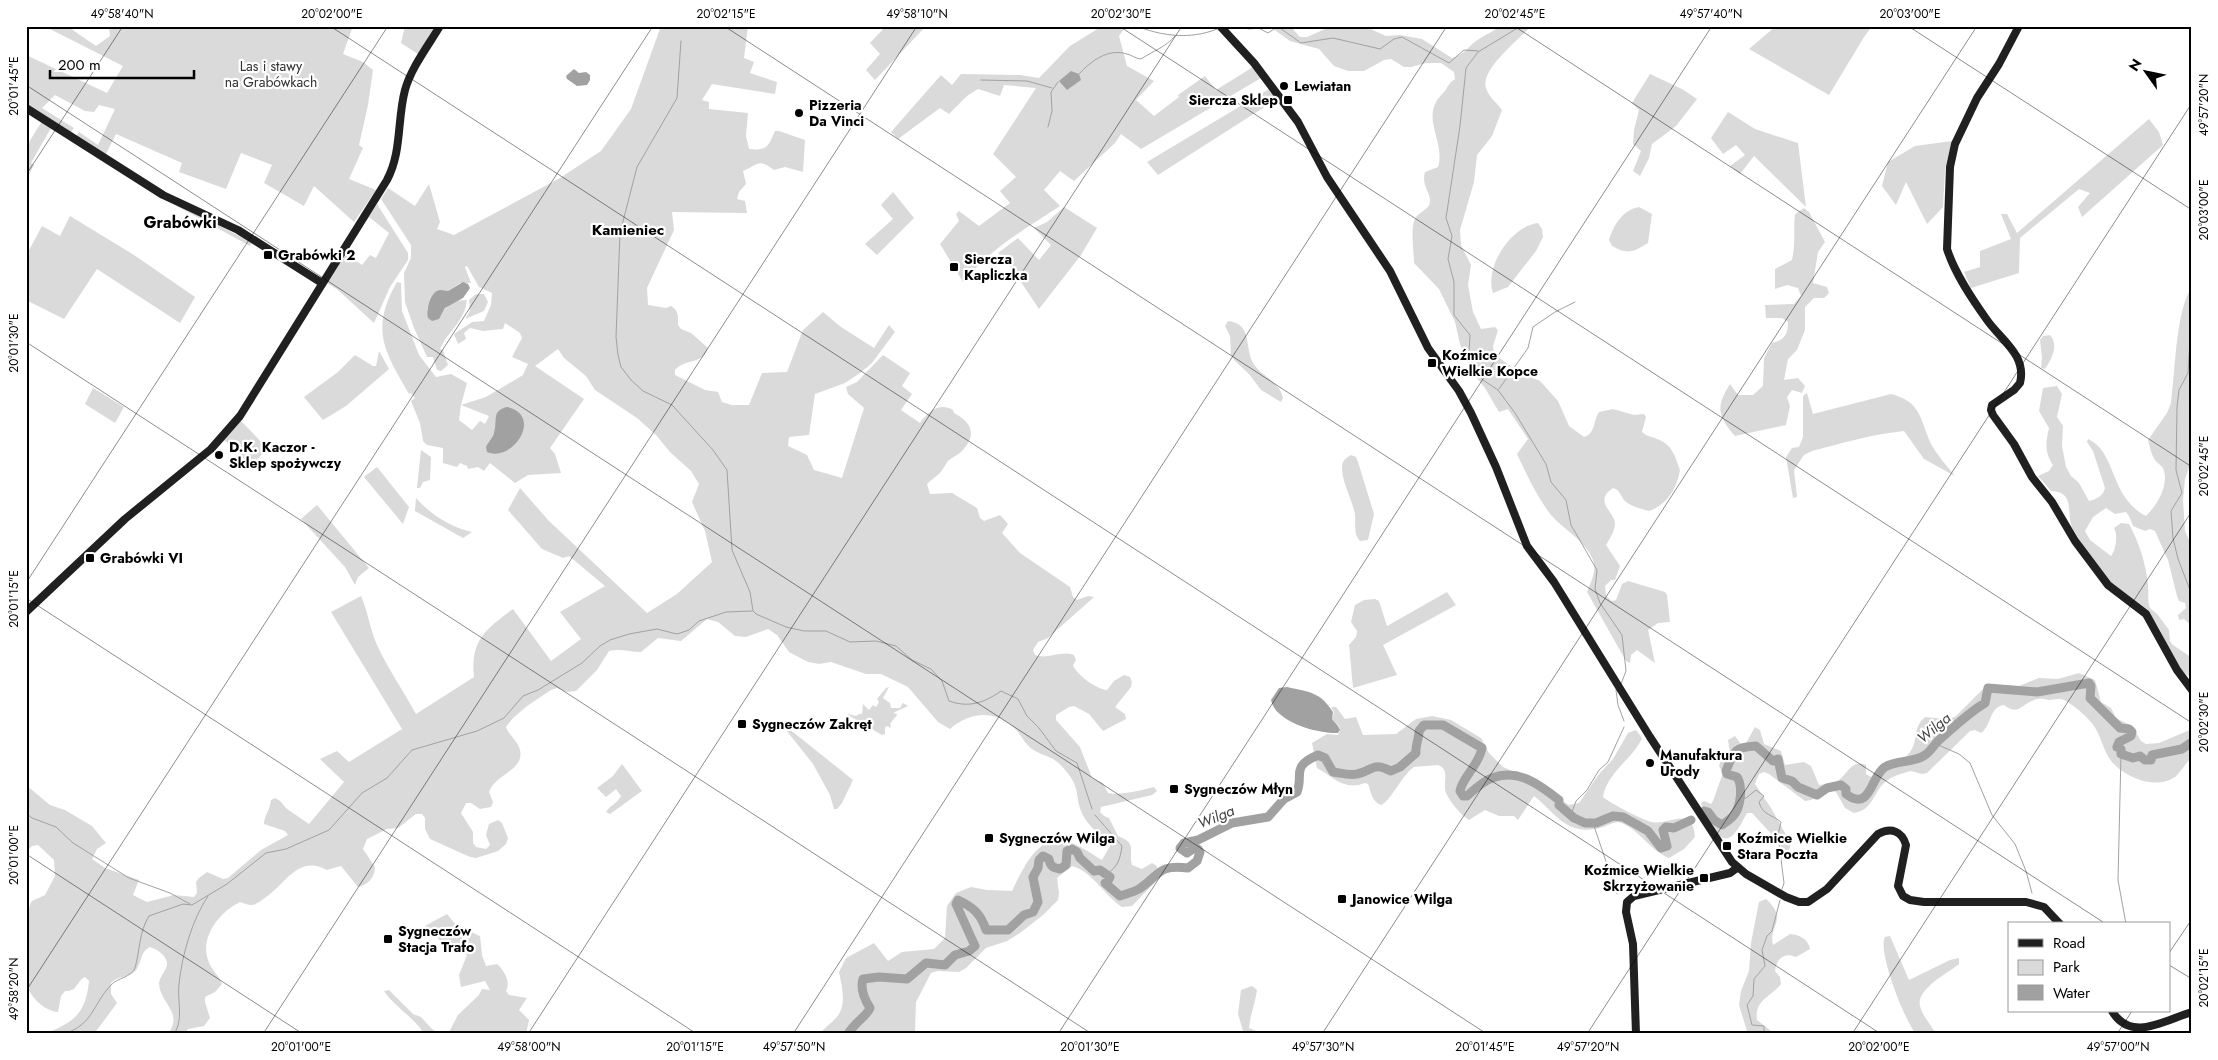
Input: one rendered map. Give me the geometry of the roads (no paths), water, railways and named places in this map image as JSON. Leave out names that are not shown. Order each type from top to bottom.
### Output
[{"type":"street","points":[[26,612],[125,518],[188,468],[226,433],[246,406],[391,174],[398,142],[405,91],[413,72],[440,26]]},
{"type":"street","points":[[1220,26],[1254,63],[1298,122],[1327,177],[1386,264],[1428,348],[1459,391],[1471,413],[1496,467],[1527,546],[1554,582],[1650,737],[1737,868],[1792,900],[1808,902],[1827,890],[1873,838],[1882,832],[1894,831],[1903,837],[1906,845],[1898,881],[1899,891],[1906,898],[1924,902],[2026,902],[2044,907],[2058,922]]},
{"type":"street","points":[[2019,26],[1999,64],[1977,98],[1956,144],[1950,167],[1947,249],[1951,261],[1978,307],[1990,324],[2011,346],[2020,365],[2020,383],[2014,390],[1992,405],[1993,416],[2014,444],[2032,477],[2052,502],[2075,541],[2108,585],[2146,614],[2177,670],[2192,690]]},
{"type":"street","points":[[26,108],[163,194],[238,230],[322,283]]},
{"type":"street","points":[[1636,1034],[1633,944],[1626,912],[1627,902],[1634,896],[1730,873],[1737,868]]},
{"type":"street","points":[[2113,1012],[2125,1025],[2135,1028],[2158,1025],[2192,1012]]},
{"type":"water","points":[[574,69],[579,73],[586,72],[590,75],[587,85],[577,86],[567,79],[566,76]]},
{"type":"water","points":[[1071,71],[1079,74],[1081,80],[1067,90],[1059,81]]},
{"type":"water","points":[[463,282],[468,284],[470,288],[463,298],[445,308],[439,319],[432,321],[428,318],[428,306],[431,297],[437,291],[448,291]]},
{"type":"water","points":[[507,407],[518,412],[523,419],[524,428],[521,437],[515,445],[506,451],[497,454],[487,452],[486,447],[493,435],[497,414]]},
{"type":"water","points":[[1287,687],[1314,694],[1324,700],[1333,712],[1332,719],[1340,730],[1338,733],[1309,729],[1280,715],[1274,708],[1271,700],[1279,688]]},
{"type":"waterway","points":[[1136,26],[1156,32],[1186,36],[1217,29]]},
{"type":"waterway","points":[[1255,26],[1268,33],[1277,27],[1280,28],[1301,43],[1333,38],[1380,49],[1394,39],[1402,37],[1449,63],[1464,50],[1478,51]]},
{"type":"waterway","points":[[1469,353],[1470,335],[1454,315],[1454,282],[1448,259],[1452,236],[1446,218],[1460,126],[1466,68],[1478,52],[1521,26]]},
{"type":"waterway","points":[[1079,74],[1094,60],[1107,54],[1120,53],[1141,59],[1163,46],[1175,36]]},
{"type":"waterway","points":[[681,41],[677,98],[637,167],[620,233],[616,337],[621,367],[643,391],[672,405],[713,450],[727,470],[732,550],[750,592],[753,611],[756,614],[786,627],[804,631],[826,631],[850,642],[876,641],[896,646],[912,660],[931,669],[942,681],[949,701],[963,704],[976,703],[989,699],[1001,691],[1018,699],[1027,716],[1039,728],[1056,751],[1077,763],[1092,809]]},
{"type":"waterway","points":[[981,80],[1027,81],[1052,88]]},
{"type":"waterway","points":[[1048,127],[1052,111],[1051,92],[1058,82]]},
{"type":"waterway","points":[[1499,389],[1528,348],[1533,327],[1555,312],[1575,302]]},
{"type":"waterway","points":[[2192,308],[2188,373],[2179,390],[2177,407],[2176,470],[2182,493],[2171,511],[2173,538],[2178,559],[2192,595]]},
{"type":"waterway","points":[[1470,357],[1476,371],[1483,380],[1498,390],[1515,413],[1546,464],[1551,482],[1566,500],[1571,525],[1597,570],[1595,589],[1600,603],[1622,635],[1626,671],[1621,684]]},
{"type":"waterway","points":[[64,1034],[81,1025],[92,1013],[111,985],[133,971],[137,961],[143,928],[149,916],[183,904],[192,905],[227,884],[266,853],[286,849],[329,830],[362,793],[387,778],[412,750],[477,731],[504,718],[523,696],[538,690],[582,663],[600,646],[610,640],[629,634],[657,629],[677,634],[689,630],[699,621],[726,612],[752,611]]},
{"type":"waterway","name":"Wilga","points":[[1704,811],[1708,812],[1714,820],[1722,825],[1734,815],[1740,801],[1740,785],[1737,777],[1727,774],[1726,771],[1736,751],[1756,746],[1773,761],[1778,759],[1782,778],[1792,781],[1798,787],[1817,795],[1827,788],[1841,785],[1846,789],[1846,794],[1854,799],[1861,799],[1870,791],[1880,771],[1885,767],[1894,763],[1921,758],[1927,754],[1955,726],[1985,703],[1988,688],[2037,692],[2089,683],[2091,686],[2090,698],[2120,728],[2129,729],[2132,732],[2131,736],[2119,742],[2117,747],[2121,749],[2121,754],[2133,758],[2140,756],[2145,760],[2151,760],[2152,755],[2182,749],[2192,742]]},
{"type":"waterway","points":[[1616,690],[1618,705],[1624,721]]},
{"type":"waterway","name":"Wilga","points":[[848,1034],[870,1008],[862,986],[863,979],[879,977],[907,979],[926,963],[945,965],[955,955],[969,951],[975,946],[956,904],[958,900],[976,912],[986,930],[1008,930],[1024,915],[1033,912],[1038,902],[1033,877],[1038,868],[1039,860],[1043,856],[1049,859],[1053,867],[1060,869],[1066,865],[1067,851],[1072,849],[1094,871],[1100,870],[1110,877],[1105,883],[1120,896],[1132,892],[1139,889],[1165,869],[1188,868],[1197,861],[1200,852],[1198,849],[1193,849],[1187,853],[1180,848],[1184,843],[1198,840],[1232,823],[1268,817],[1284,799],[1297,792],[1301,767],[1309,759],[1318,755],[1325,758],[1333,772],[1351,775],[1376,767],[1391,771],[1400,767],[1416,753],[1419,731],[1424,725],[1443,725],[1482,748],[1478,760],[1461,786],[1460,791],[1463,796],[1467,796],[1489,779],[1502,775],[1520,777],[1552,794],[1559,800],[1559,805],[1574,818],[1585,823],[1596,823],[1613,816],[1623,817],[1648,831],[1661,848],[1667,846],[1663,830],[1666,827],[1674,828],[1691,820]]},
{"type":"waterway","points":[[1571,815],[1576,801],[1587,790],[1599,770],[1608,762],[1624,727]]},
{"type":"waterway","points":[[1936,744],[1959,754],[1970,763],[1992,815],[2015,844],[2026,871],[2032,893]]},
{"type":"waterway","points":[[2121,754],[2118,880],[2126,922]]},
{"type":"waterway","points":[[1739,800],[1746,798],[1756,790],[1764,796],[1759,802],[1763,810],[1781,822],[1778,835],[1784,883],[1782,889]]},
{"type":"waterway","points":[[26,813],[32,818],[56,827],[73,843],[129,878],[170,893],[190,904]]},
{"type":"waterway","points":[[1095,815],[1122,846],[1118,862],[1107,874]]},
{"type":"waterway","points":[[1593,823],[1617,894]]},
{"type":"waterway","points":[[174,1034],[179,1023],[179,984],[185,950],[197,916],[208,896]]},
{"type":"waterway","points":[[1764,1034],[1764,1026],[1752,1025],[1747,1005],[1753,996],[1754,979],[1765,966],[1762,950],[1767,936],[1772,931],[1780,900]]},
{"type":"place","name":"Lewiatan","points":[[1284,86]]},
{"type":"place","name":"Siercza Sklep","points":[[1288,100]]},
{"type":"place","name":"Pizzeria Da Vinci","points":[[799,113]]},
{"type":"place","name":"Grabówki 2","points":[[268,255]]},
{"type":"place","name":"Siercza Kapliczka","points":[[954,267]]},
{"type":"place","name":"Koźmice Wielkie Kopce","points":[[1432,363]]},
{"type":"place","name":"D.K. Kaczor - Sklep spożywczy","points":[[219,455]]},
{"type":"place","name":"Grabówki VI","points":[[90,558]]},
{"type":"place","name":"Sygneczów Zakręt","points":[[742,724]]},
{"type":"place","name":"Manufaktura Urody","points":[[1650,763]]},
{"type":"place","name":"Sygneczów Młyn","points":[[1174,789]]},
{"type":"place","name":"Sygneczów Wilga","points":[[989,838]]},
{"type":"place","name":"Koźmice Wielkie Stara Poczta","points":[[1727,846]]},
{"type":"place","name":"Koźmice Wielkie Skrzyżowanie","points":[[1704,878]]},
{"type":"place","name":"Janowice Wilga","points":[[1342,899]]},
{"type":"place","name":"Sygneczów Stacja Trafo","points":[[388,939]]},
{"type":"district","name":"Grabówki","points":[[180,222]]},
{"type":"district","name":"Kamieniec","points":[[628,230]]},
{"type":"park label","name":"Las i stawy na Grabówkach","points":[[271,74]]}]
